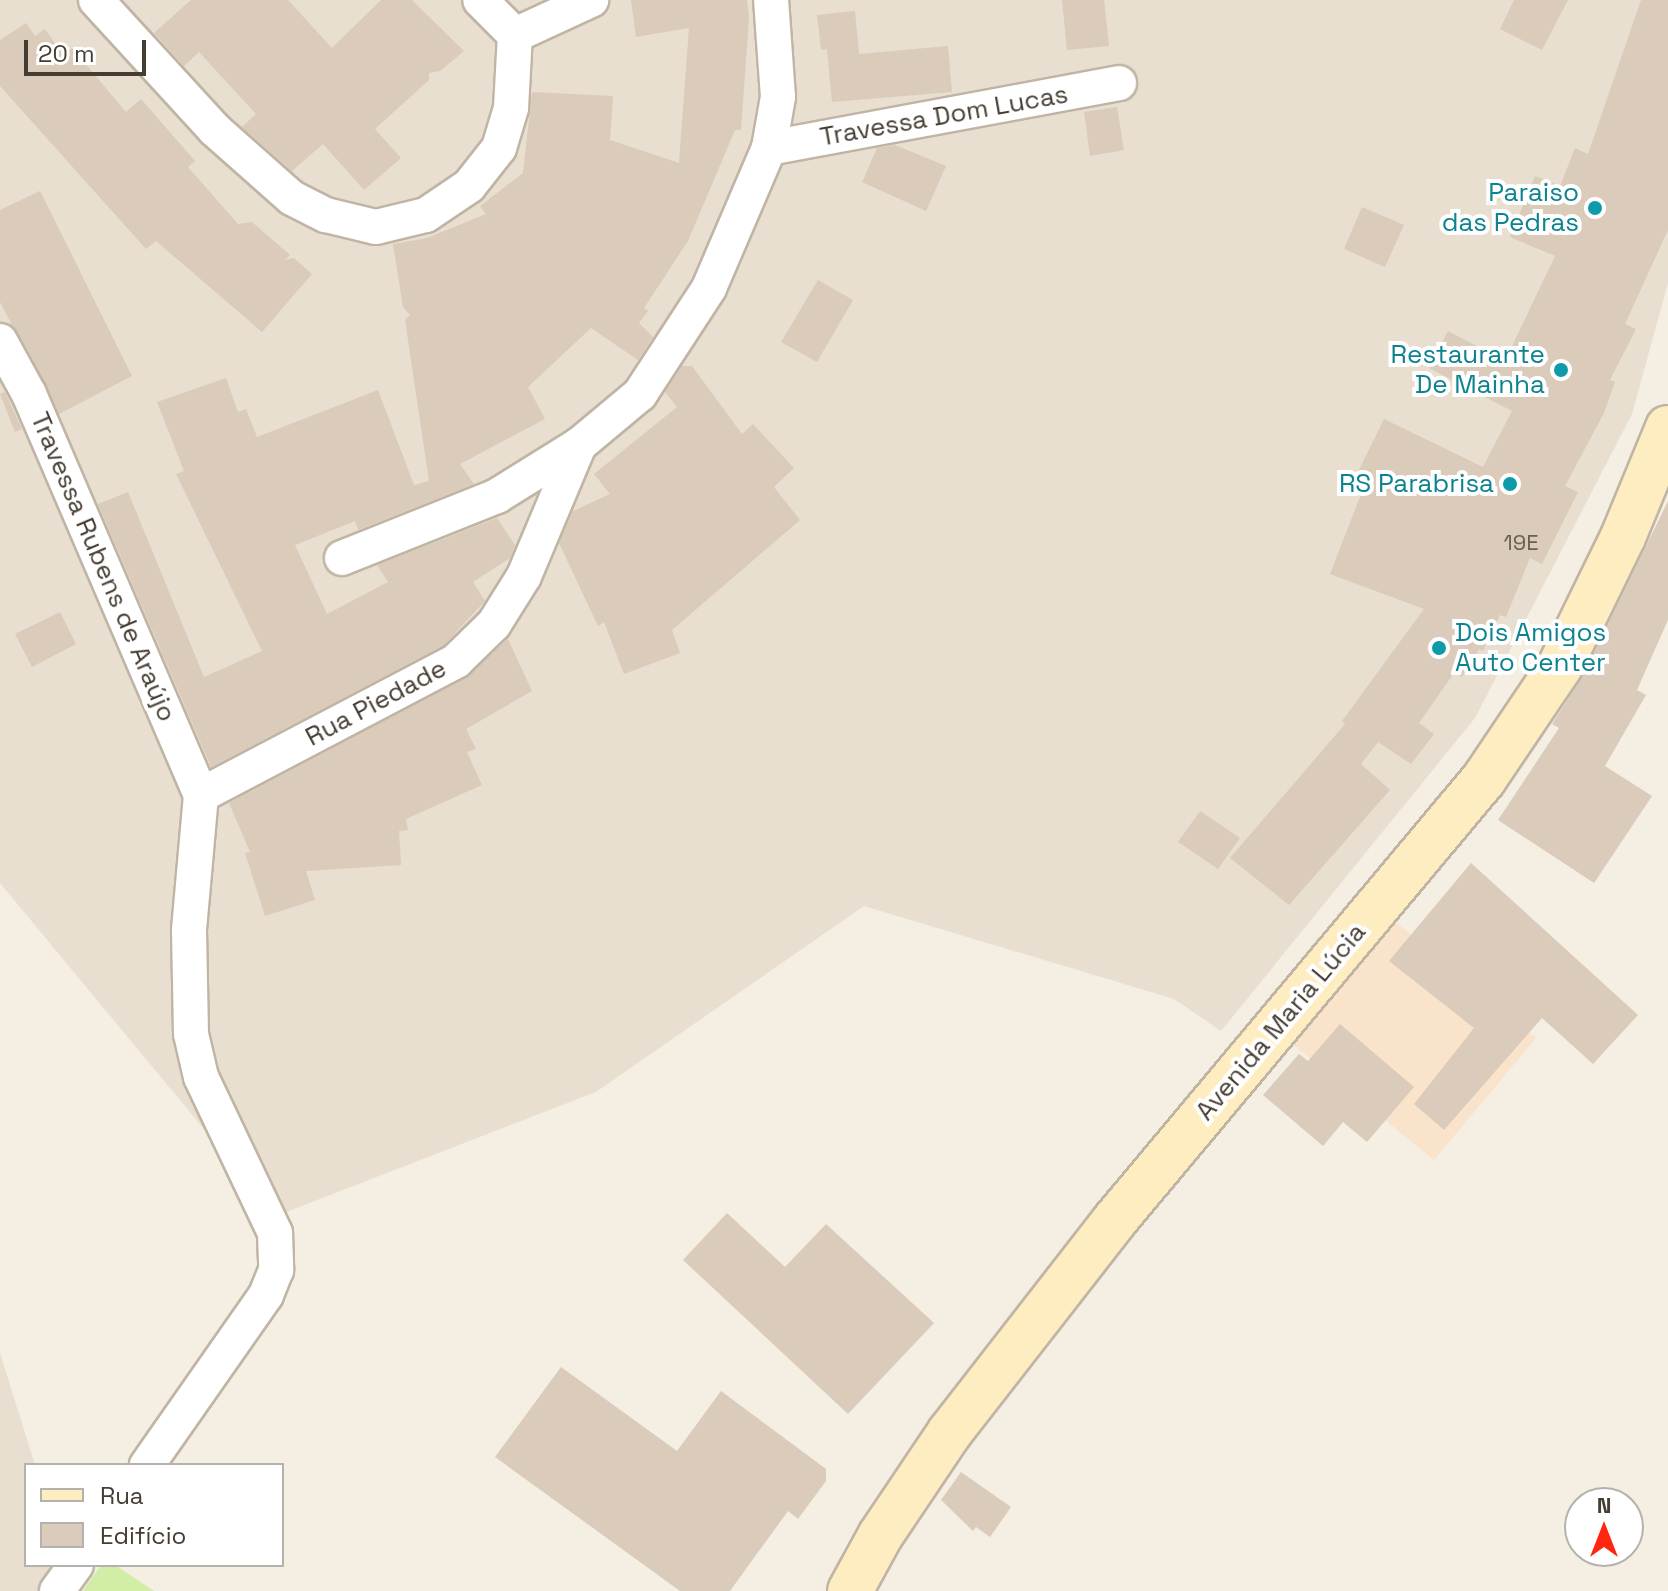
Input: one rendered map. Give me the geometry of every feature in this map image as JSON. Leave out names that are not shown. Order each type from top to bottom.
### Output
[{"type":"main road","name":"Avenida Maria Lúcia","points":[[850,1591],[880,1536],[950,1432],[1115,1220],[1484,779],[1559,668],[1623,537],[1668,428]]},
{"type":"street","points":[[96,0],[214,129],[292,198],[326,215],[376,227],[426,215],[486,170],[511,108],[515,35],[480,0]]},
{"type":"street","points":[[515,35],[591,0]]},
{"type":"street","points":[[342,558],[497,496],[579,445],[640,394],[709,288],[769,148],[778,97],[771,0]]},
{"type":"street","name":"Travessa Dom Lucas","points":[[769,148],[1119,83]]},
{"type":"street","name":"Travessa Rubens de Araújo","points":[[0,341],[29,394],[201,795]]},
{"type":"street","name":"Rua Piedade","points":[[201,795],[456,661],[494,624],[524,576],[579,445]]},
{"type":"street","points":[[148,1463],[266,1295],[276,1270],[268,1214],[201,1077],[191,1034],[189,930],[201,795]]},
{"type":"street","points":[[57,1591],[75,1567]]},
{"type":"shaded area","points":[[0,0],[1668,0],[1668,283],[1632,414],[1475,718],[1221,1031],[1174,999],[864,906],[596,1092],[276,1216],[0,883]]},
{"type":"shaded area","points":[[1392,919],[1536,1038],[1434,1160],[1290,1042]]},
{"type":"shaded area","points":[[0,1353],[34,1463],[24,1463],[24,1567],[68,1567],[75,1591],[0,1591]]},
{"type":"green space","points":[[100,1567],[118,1567],[154,1591],[83,1591]]},
{"type":"building","points":[[191,0],[288,0],[332,48],[381,0],[412,0],[464,51],[440,71],[429,73],[429,80],[375,129],[401,158],[364,190],[323,144],[292,171],[242,127],[256,114],[199,52],[184,66],[154,33]]},
{"type":"building","points":[[631,0],[747,0],[749,17],[741,130],[735,130],[688,241],[644,308],[648,311],[639,323],[653,337],[638,360],[591,328],[528,387],[545,419],[460,464],[474,484],[358,530],[355,521],[295,545],[327,614],[388,582],[377,565],[497,518],[515,545],[510,558],[473,582],[485,601],[444,645],[211,767],[98,504],[128,492],[204,677],[262,651],[176,474],[184,471],[157,402],[226,378],[238,412],[246,409],[257,437],[378,390],[414,485],[429,481],[405,320],[410,315],[403,307],[393,244],[427,238],[486,214],[480,206],[523,173],[532,92],[613,96],[610,140],[679,163],[689,28],[636,37]]},
{"type":"building","points":[[1062,0],[1104,0],[1109,46],[1067,50]]},
{"type":"building","points":[[1514,0],[1568,0],[1542,50],[1500,29]]},
{"type":"building","points":[[1641,0],[1668,0],[1668,230],[1625,324],[1636,329],[1610,380],[1615,382],[1604,413],[1565,486],[1578,492],[1542,564],[1530,558],[1506,617],[1500,615],[1483,651],[1479,649],[1462,677],[1454,673],[1419,723],[1434,734],[1411,764],[1378,742],[1361,764],[1390,790],[1289,905],[1230,858],[1345,724],[1342,721],[1424,609],[1330,574],[1363,489],[1352,484],[1384,419],[1483,467],[1512,411],[1429,368],[1448,331],[1505,361],[1555,256],[1510,237],[1535,176],[1560,186],[1575,148],[1588,154]]},
{"type":"building","points":[[855,11],[859,54],[948,46],[952,92],[832,102],[827,49],[821,50],[817,15]]},
{"type":"building","points":[[26,23],[35,36],[45,29],[63,55],[72,48],[126,112],[141,99],[195,161],[188,167],[238,224],[252,222],[290,255],[285,260],[294,258],[312,274],[262,332],[156,241],[146,249],[0,86],[0,40]]},
{"type":"building","points":[[1117,107],[1124,150],[1090,156],[1084,112]]},
{"type":"building","points":[[895,145],[946,166],[926,211],[862,182],[877,148]]},
{"type":"building","points":[[40,191],[132,376],[59,414],[0,302],[0,210]]},
{"type":"building","points":[[1362,207],[1404,225],[1385,267],[1344,249]]},
{"type":"building","points":[[818,280],[853,300],[817,362],[781,342]]},
{"type":"building","points":[[682,366],[692,366],[742,434],[753,424],[794,468],[774,487],[800,520],[672,630],[680,653],[624,674],[604,622],[598,626],[559,543],[573,511],[610,494],[594,474],[677,407],[665,392]]},
{"type":"building","points":[[5,392],[22,429],[15,432],[0,394]]},
{"type":"building","points":[[1668,501],[1668,620],[1637,690],[1646,695],[1605,766],[1652,796],[1594,883],[1498,820],[1559,728],[1552,724],[1581,679]]},
{"type":"building","points":[[60,612],[76,644],[32,667],[15,634]]},
{"type":"building","points":[[508,639],[532,691],[466,729],[476,749],[467,752],[482,785],[406,819],[408,830],[399,831],[401,865],[306,871],[315,900],[265,916],[245,853],[250,852],[229,803],[466,678]]},
{"type":"building","points":[[1200,811],[1240,838],[1218,869],[1178,842]]},
{"type":"building","points":[[1471,863],[1638,1015],[1593,1064],[1542,1018],[1444,1130],[1414,1104],[1474,1028],[1389,961]]},
{"type":"building","points":[[1340,1024],[1414,1087],[1367,1142],[1343,1122],[1323,1146],[1263,1095],[1299,1054],[1308,1061]]},
{"type":"building","points":[[727,1213],[785,1267],[826,1224],[934,1323],[848,1414],[683,1260]]},
{"type":"building","points":[[561,1367],[677,1451],[721,1391],[826,1469],[826,1481],[798,1519],[788,1511],[730,1591],[680,1591],[495,1457]]},
{"type":"building","points":[[961,1472],[1011,1507],[990,1537],[976,1527],[973,1531],[941,1500]]},
{"type":"place","name":"Paraiso das Pedras","points":[[1595,208]]},
{"type":"place","name":"Restaurante De Mainha","points":[[1561,370]]},
{"type":"place","name":"RS Parabrisa","points":[[1510,484]]},
{"type":"place","name":"Dois Amigos Auto Center","points":[[1439,648]]}]
